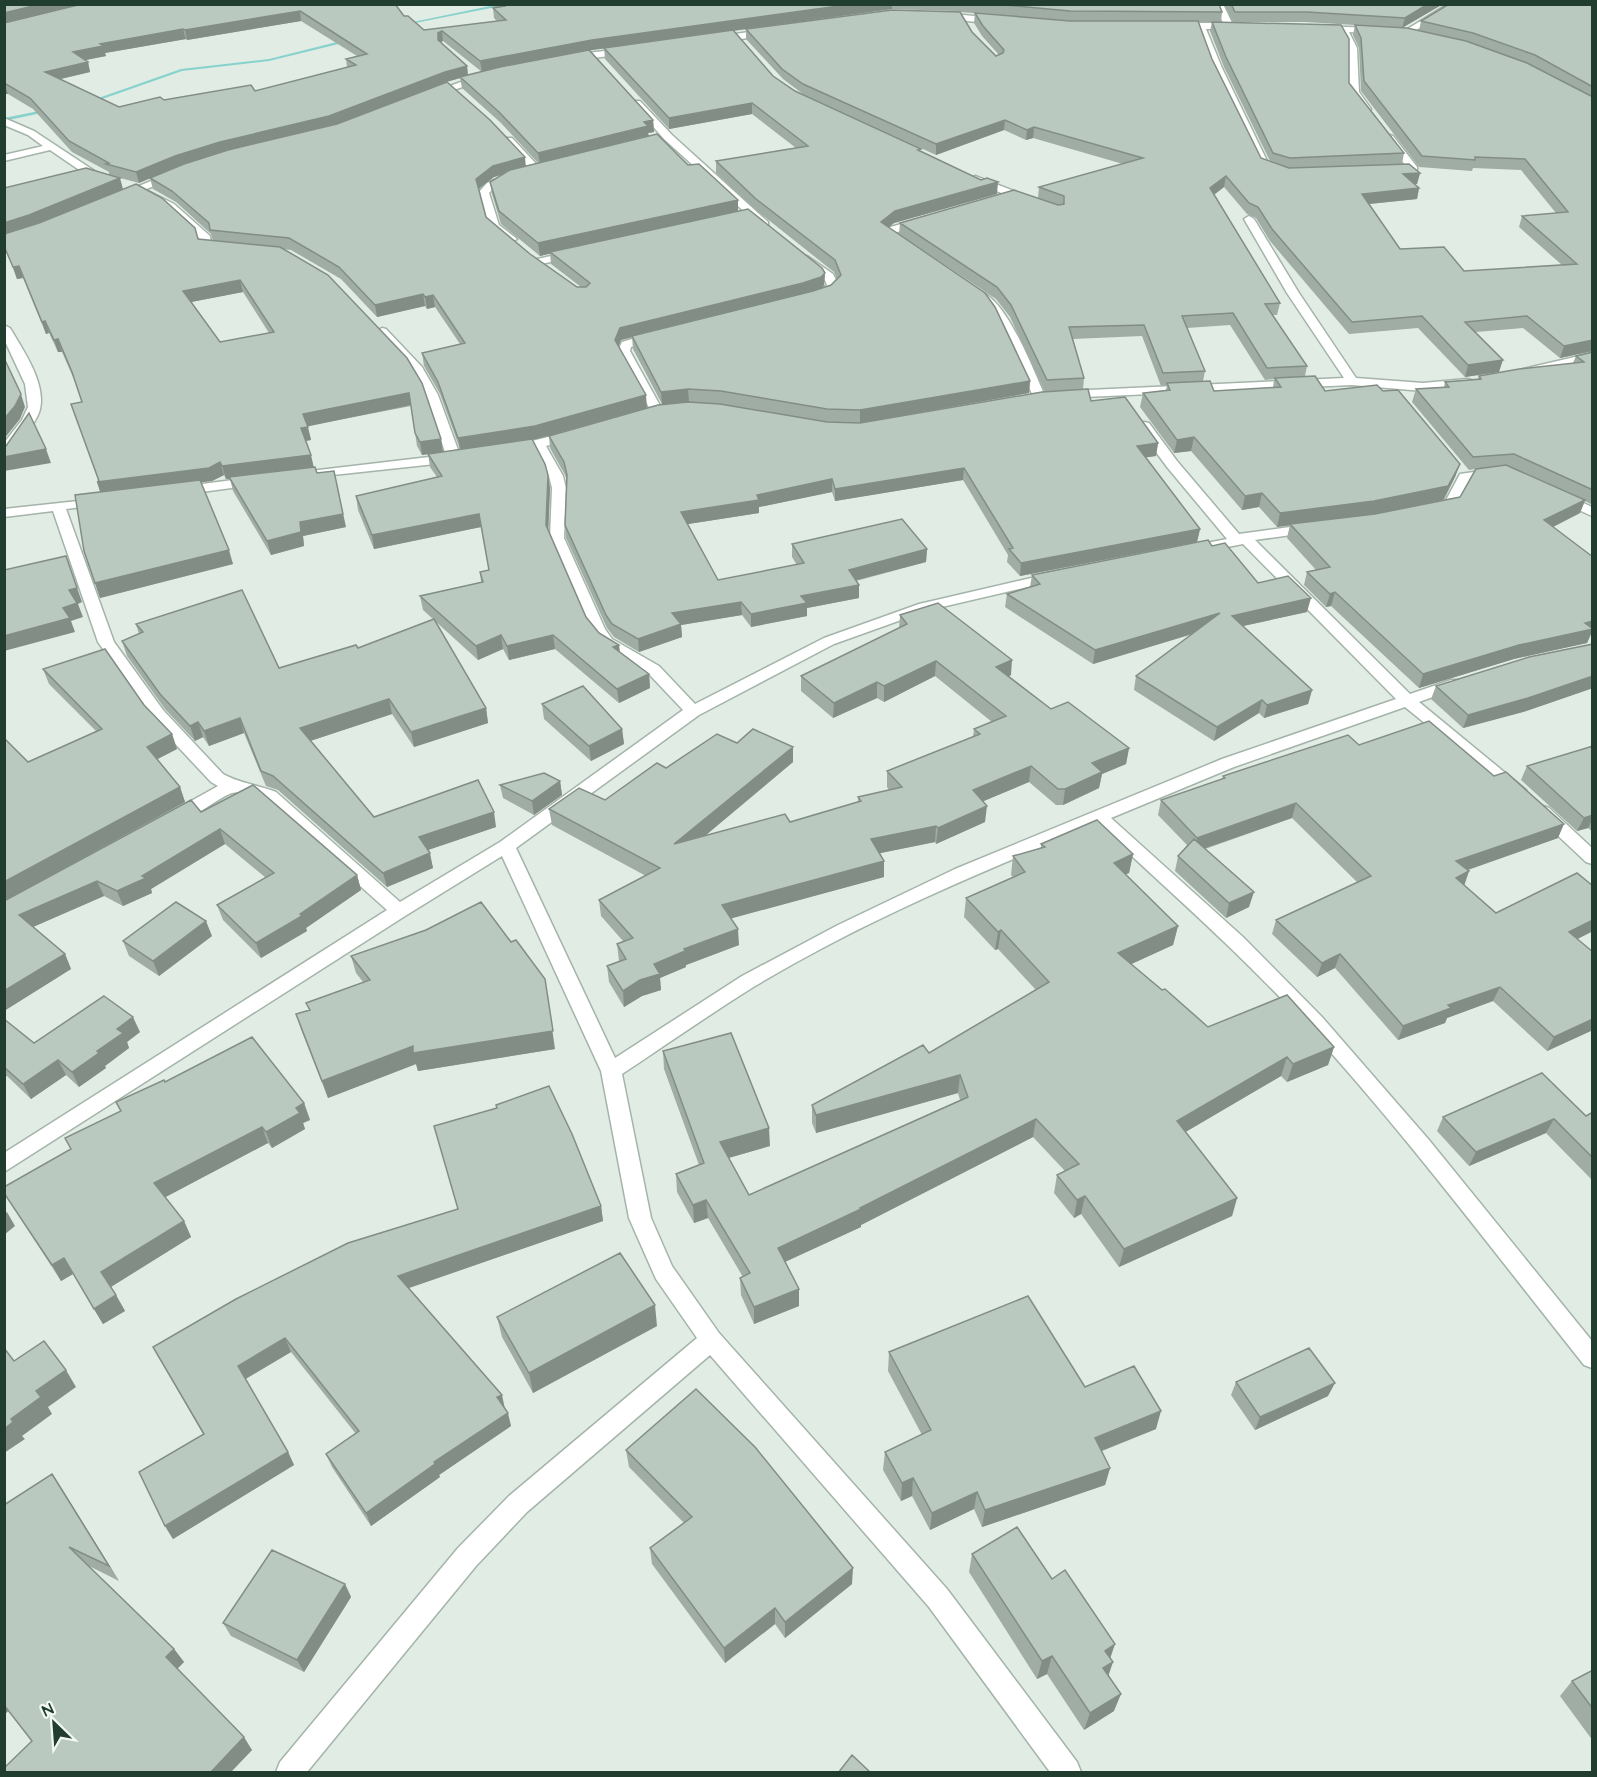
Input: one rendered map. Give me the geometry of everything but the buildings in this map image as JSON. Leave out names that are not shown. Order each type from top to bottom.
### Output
[{"type":"street","points":[[1219,4],[1229,26]]},
{"type":"street","points":[[1396,32],[1455,4]]},
{"type":"street","points":[[934,15],[1010,22]]},
{"type":"street","points":[[964,17],[970,27]]},
{"type":"street","points":[[1165,26],[1240,26]]},
{"type":"street","points":[[1201,26],[1217,68],[1265,167],[1287,174]]},
{"type":"street","points":[[1305,27],[1396,32],[1425,37]]},
{"type":"street","points":[[1343,29],[1353,48],[1354,92],[1413,169],[1390,170]]},
{"type":"street","points":[[704,41],[740,41],[781,30]]},
{"type":"street","points":[[559,60],[597,59],[637,49]]},
{"type":"street","points":[[471,70],[480,78]]},
{"type":"street","points":[[417,100],[454,90],[490,75]]},
{"type":"street","points":[[630,96],[662,138],[745,215],[777,234]]},
{"type":"street","points":[[4,121],[31,133],[95,176],[138,188],[170,206],[206,238],[205,247],[228,248]]},
{"type":"street","points":[[504,135],[541,168],[490,185],[484,192],[494,226],[534,259],[582,252]]},
{"type":"street","points":[[4,158],[50,147]]},
{"type":"street","points":[[108,201],[182,171]]},
{"type":"street","points":[[970,177],[1036,203]]},
{"type":"street","points":[[991,202],[1014,195]]},
{"type":"street","points":[[915,250],[888,234],[899,227],[934,218]]},
{"type":"street","points":[[1249,219],[1293,294],[1352,381]]},
{"type":"street","points":[[794,248],[829,276],[833,286],[826,293],[808,299]]},
{"type":"street","points":[[968,286],[990,302],[1002,318],[1034,399],[1127,402],[1352,381],[1443,387],[1482,381]]},
{"type":"street","points":[[297,476],[459,457],[432,395],[416,367],[376,325]]},
{"type":"street","points":[[4,328],[27,367],[34,402],[33,415],[10,441],[4,455]]},
{"type":"street","points":[[657,412],[624,351],[626,345],[671,332]]},
{"type":"street","points":[[1512,375],[1593,357]]},
{"type":"street","points":[[1388,384],[1402,401]]},
{"type":"street","points":[[1127,402],[1172,464],[1241,539],[1407,700],[1523,793],[1593,858]]},
{"type":"street","points":[[496,452],[539,445],[582,432]]},
{"type":"street","points":[[539,445],[556,476],[559,488],[557,538],[598,630],[607,642],[652,669],[693,711]]},
{"type":"street","points":[[1422,511],[1450,505],[1462,473],[1504,472],[1514,476]]},
{"type":"street","points":[[160,493],[274,479]]},
{"type":"street","points":[[1544,489],[1593,512]]},
{"type":"street","points":[[4,513],[115,499]]},
{"type":"street","points":[[58,506],[106,642],[157,714],[217,777],[231,786],[253,789],[270,796],[399,911]]},
{"type":"street","points":[[1180,552],[1241,539],[1325,527]]},
{"type":"street","points":[[4,1164],[399,911],[506,846],[693,711],[840,638],[924,607],[1066,574]]},
{"type":"street","points":[[611,1071],[749,981],[845,930],[961,873],[1098,815],[1228,764],[1475,677]]},
{"type":"street","points":[[159,826],[231,786]]},
{"type":"street","points":[[1098,815],[1233,940],[1313,1021],[1374,1090],[1593,1359]]},
{"type":"street","points":[[506,846],[611,1071],[640,1218],[664,1272],[711,1340],[938,1598],[1067,1773]]},
{"type":"street","points":[[290,1773],[466,1557],[518,1504],[711,1340]]},
{"type":"waterway","points":[[405,24],[509,4]]},
{"type":"waterway","points":[[89,102],[181,70],[269,60],[349,40]]},
{"type":"waterway","points":[[4,120],[49,110]]}]
